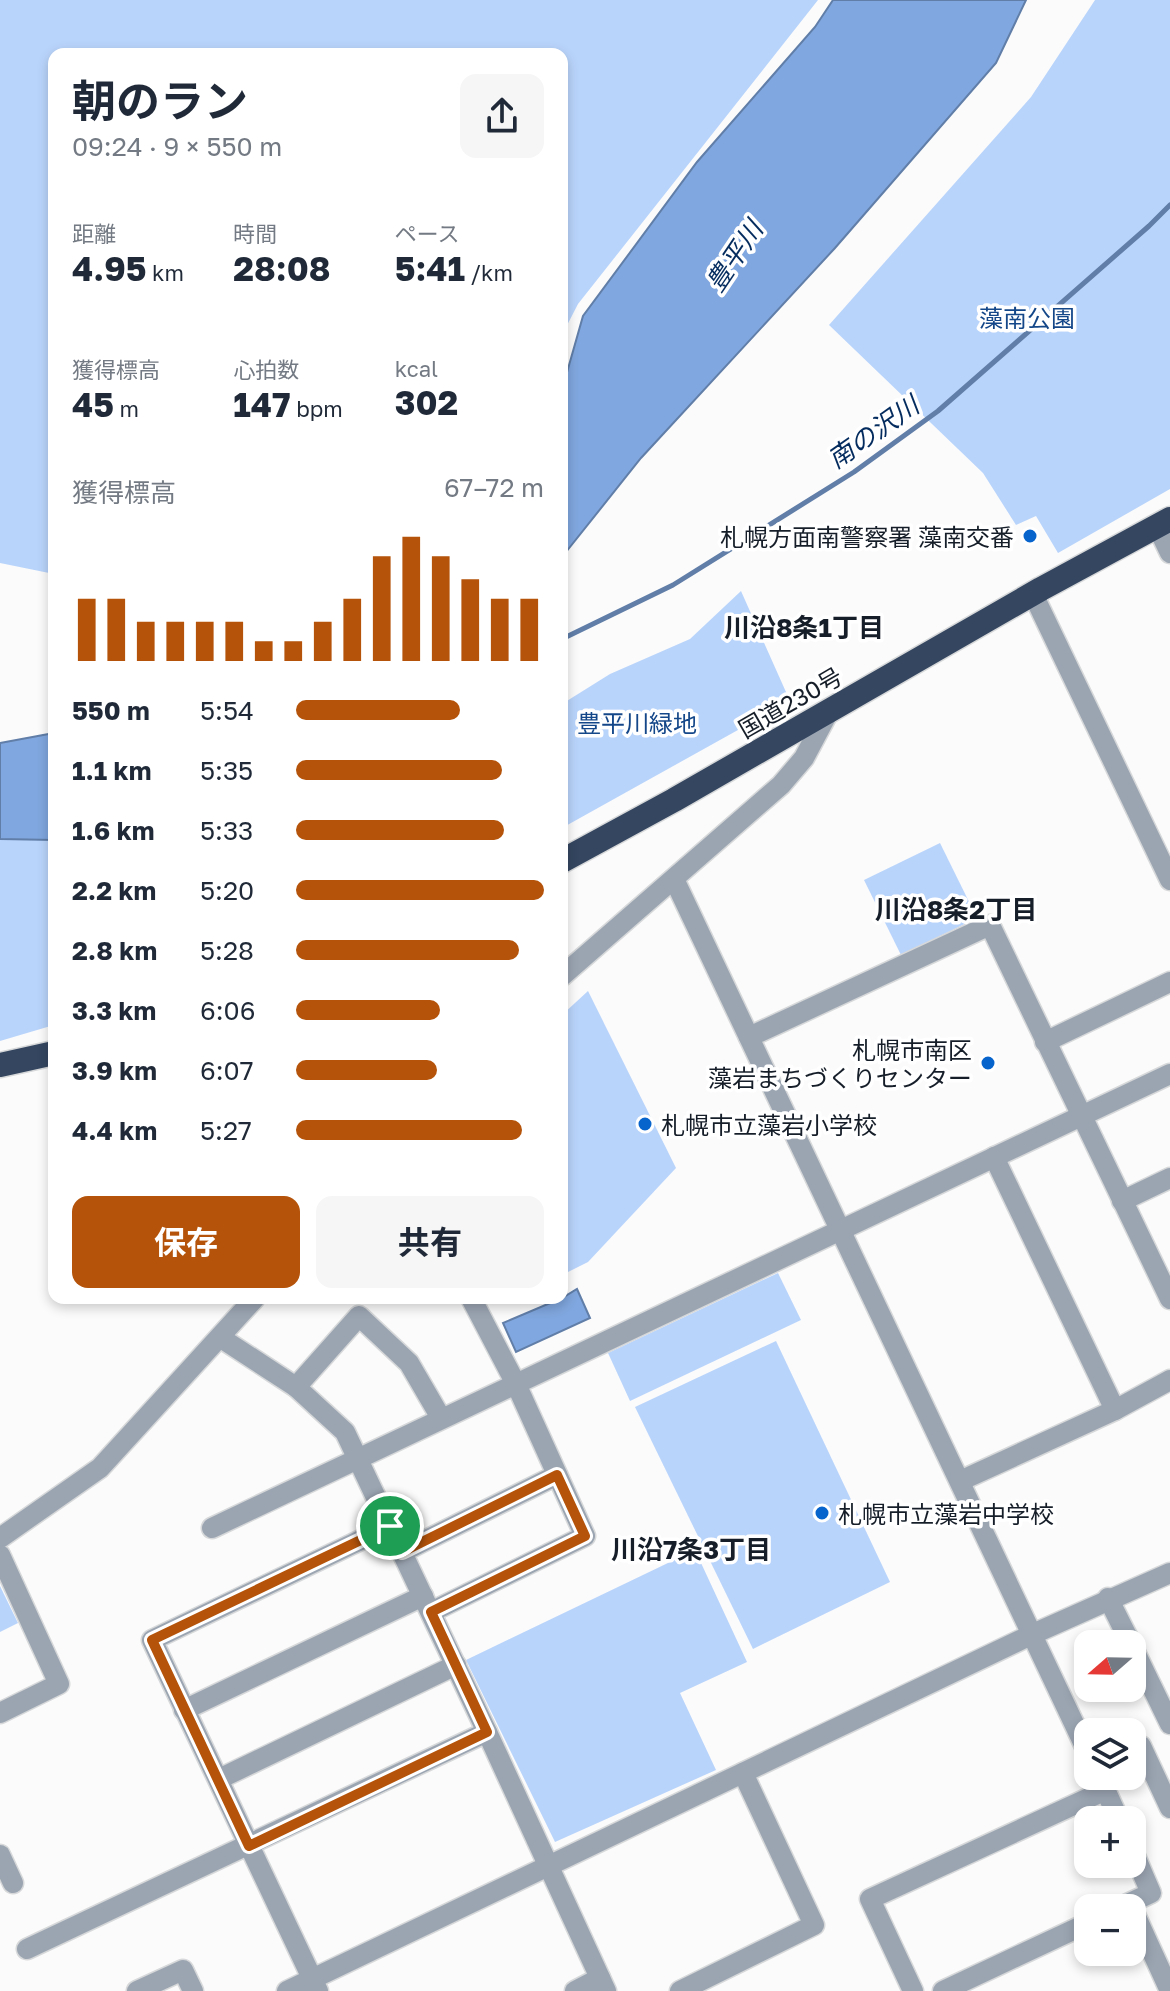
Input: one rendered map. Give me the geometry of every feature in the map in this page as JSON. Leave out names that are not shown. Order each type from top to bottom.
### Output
[{"type":"highway","name":"国道230号","points":[[568,858],[1163,523]]},
{"type":"highway","points":[[0,1065],[48,1054]]},
{"type":"street","points":[[1163,523],[1170,553]]},
{"type":"street","points":[[1033,594],[1170,880]]},
{"type":"street","points":[[568,971],[781,785],[804,758],[829,711]]},
{"type":"street","points":[[674,879],[1074,1723]]},
{"type":"street","points":[[749,1037],[990,925],[1122,1201],[1165,1277],[1170,1299]]},
{"type":"street","points":[[1045,1042],[1170,982]]},
{"type":"street","points":[[212,1528],[1170,1074]]},
{"type":"street","points":[[994,1157],[1115,1410]]},
{"type":"street","points":[[1122,1201],[1170,1178]]},
{"type":"street","points":[[0,1538],[100,1468],[250,1304]]},
{"type":"street","points":[[184,1710],[585,1536],[516,1384],[474,1304]]},
{"type":"street","points":[[296,1387],[359,1316],[409,1363],[441,1418]]},
{"type":"street","points":[[221,1338],[296,1387],[345,1432],[603,1985],[575,1991]]},
{"type":"street","points":[[960,1481],[1115,1410],[1170,1380]]},
{"type":"street","points":[[402,1552],[557,1475]]},
{"type":"street","points":[[316,1985],[152,1640],[390,1526]]},
{"type":"street","points":[[0,1555],[59,1684],[0,1713]]},
{"type":"street","points":[[287,1991],[316,1985],[548,1866],[1108,1598],[1170,1573]]},
{"type":"street","points":[[1108,1598],[1124,1630]]},
{"type":"street","points":[[219,1779],[456,1665]]},
{"type":"street","points":[[1146,1675],[1170,1724]]},
{"type":"street","points":[[27,1949],[487,1732]]},
{"type":"street","points":[[1146,1744],[1170,1732]]},
{"type":"street","points":[[1146,1764],[1170,1808]]},
{"type":"street","points":[[680,1991],[814,1925],[743,1773]]},
{"type":"street","points":[[911,1990],[870,1899],[1088,1790]]},
{"type":"street","points":[[0,1855],[13,1883]]},
{"type":"street","points":[[1145,1878],[1151,1893],[1146,1896]]},
{"type":"street","points":[[943,1991],[1074,1930]]},
{"type":"street","points":[[1146,1943],[1170,1991]]},
{"type":"street","points":[[137,1991],[183,1970],[193,1991]]},
{"type":"green space","points":[[0,0],[818,0],[578,304],[568,323],[568,48],[48,48],[48,573],[0,563]]},
{"type":"green space","name":"藻南公園","points":[[1095,0],[1170,0],[1170,489],[1058,553],[1036,516],[1016,525],[983,473],[829,325],[1031,97]]},
{"type":"green space","name":"豊平川緑地","points":[[741,591],[790,701],[568,825],[568,700],[610,674],[690,639]]},
{"type":"green space","points":[[48,827],[48,1027],[0,1041],[0,837]]},
{"type":"green space","points":[[940,843],[977,918],[901,955],[864,880]]},
{"type":"green space","points":[[588,991],[676,1168],[588,1262],[568,1272],[568,1009]]},
{"type":"green space","points":[[778,1273],[801,1320],[630,1401],[608,1353]]},
{"type":"green space","points":[[776,1341],[890,1582],[753,1649],[635,1407]]},
{"type":"green space","points":[[695,1550],[747,1662],[680,1693],[716,1770],[555,1842],[466,1660]]},
{"type":"green space","points":[[0,1586],[18,1623],[0,1632]]},
{"type":"water","name":"豊平川","points":[[833,0],[1026,0],[996,63],[835,248],[641,458],[568,549],[568,369],[583,316],[697,162],[815,27]]},
{"type":"water","points":[[48,734],[48,840],[0,839],[0,743]]},
{"type":"water","points":[[577,1289],[590,1318],[516,1352],[503,1323],[548,1304],[568,1304],[568,1294]]},
{"type":"waterway","name":"南の沢川","points":[[568,636],[673,585],[854,472],[938,411],[1170,205]]},
{"type":"place","name":"札幌方面南警察署 藻南交番","points":[[1030,536]]},
{"type":"place","name":"札幌市南区 藻岩まちづくりセンター","points":[[988,1063]]},
{"type":"place","name":"札幌市立藻岩小学校","points":[[645,1124]]},
{"type":"place","name":"札幌市立藻岩中学校","points":[[822,1513]]},
{"type":"district","name":"川沿8条1丁目","points":[[804,627]]},
{"type":"district","name":"川沿8条2丁目","points":[[956,909]]},
{"type":"district","name":"川沿7条3丁目","points":[[691,1549]]},
{"type":"route","points":[[557,1475],[585,1536],[431,1612],[487,1732],[249,1846],[152,1640],[390,1526],[402,1552],[557,1475]]}]
